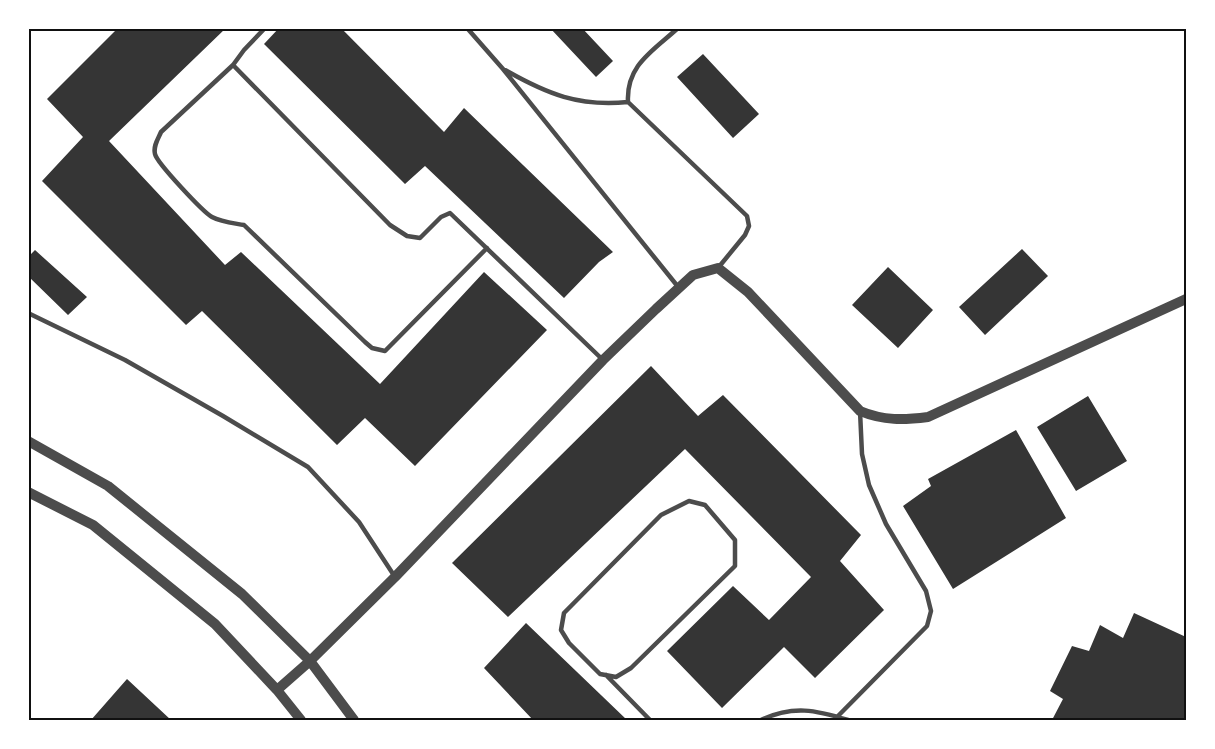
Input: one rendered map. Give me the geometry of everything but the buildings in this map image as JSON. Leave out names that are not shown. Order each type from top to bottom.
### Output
[{"type":"street","points":[[278,690],[395,576],[603,360],[693,275],[718,268],[748,292],[860,411],[887,420],[928,417],[1186,299]]},
{"type":"street","points":[[28,441],[108,486],[242,594],[310,661],[354,720]]},
{"type":"street","points":[[28,492],[93,525],[215,624],[278,690],[301,720]]},
{"type":"lane","points":[[265,28],[233,65],[161,132],[156,143],[155,154],[162,166],[210,216],[221,221],[244,225],[372,348],[385,351],[487,248]]},
{"type":"lane","points":[[466,28],[503,69],[679,288]]},
{"type":"lane","points":[[678,28],[633,71],[627,89],[628,102],[747,216],[748,226],[745,235],[718,268]]},
{"type":"lane","points":[[233,65],[390,225],[407,236],[420,238],[441,217],[450,213],[603,360]]},
{"type":"lane","points":[[503,69],[535,87],[558,96],[586,103],[628,102]]},
{"type":"lane","points":[[28,313],[125,360],[308,467],[359,522],[395,576]]},
{"type":"lane","points":[[837,717],[927,626],[931,611],[926,591],[886,524],[869,484],[862,454],[860,411]]},
{"type":"lane","points":[[606,675],[616,677],[631,668],[735,566],[735,540],[705,505],[689,501],[661,515],[564,613],[561,630],[569,643],[600,674],[606,675],[650,720]]},
{"type":"lane","points":[[761,720],[779,712],[798,710],[818,711],[848,720]]}]
